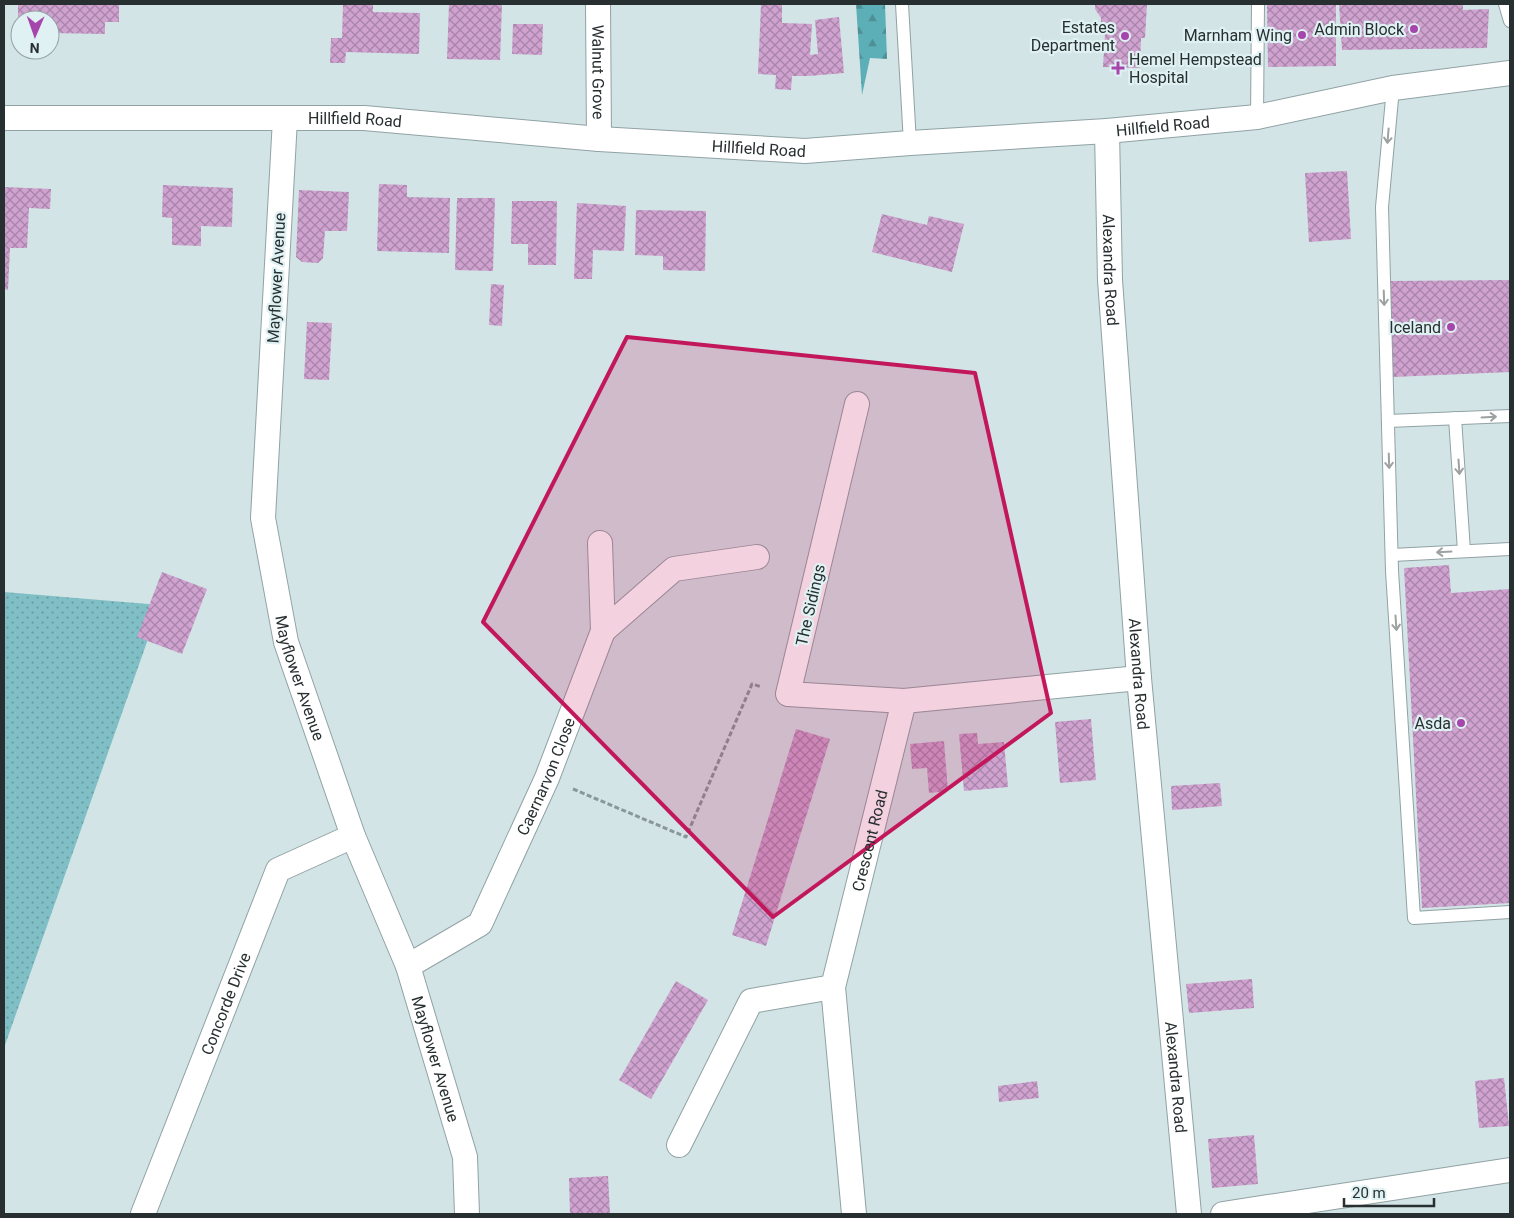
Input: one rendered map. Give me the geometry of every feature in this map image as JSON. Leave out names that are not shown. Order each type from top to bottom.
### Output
[{"type":"street","name":"Walnut Grove","points":[[598,4],[600,139]]},
{"type":"street","name":"Hillfield Road","points":[[4,118],[364,118],[600,139],[805,152],[910,143],[1107,131],[1257,118],[1393,88],[1510,73]]},
{"type":"street","name":"Mayflower Avenue","points":[[285,119],[263,518],[286,642],[353,836],[408,966],[465,1157],[467,1214]]},
{"type":"street","name":"Alexandra Road","points":[[1107,131],[1110,280],[1139,678],[1189,1214]]},
{"type":"street","name":"The Sidings","points":[[857,404],[788,694],[904,701]]},
{"type":"street","name":"Caernarvon Close","points":[[408,966],[480,924],[547,778],[603,632],[600,543]]},
{"type":"street","points":[[603,632],[674,569],[757,557]]},
{"type":"street","points":[[904,701],[1139,678]]},
{"type":"street","name":"Crescent Road","points":[[854,1214],[832,987],[904,701]]},
{"type":"street","name":"Concorde Drive","points":[[143,1214],[278,870],[353,836]]},
{"type":"street","points":[[679,1145],[751,1001],[832,987]]},
{"type":"street","points":[[1223,1214],[1510,1170]]},
{"type":"lane","points":[[902,4],[910,143]]},
{"type":"lane","points":[[1257,118],[1258,4]]},
{"type":"lane","points":[[1505,4],[1510,21]]},
{"type":"lane","points":[[1393,88],[1382,207],[1392,555],[1414,852],[1414,918],[1510,912]]},
{"type":"lane","points":[[1388,421],[1510,416]]},
{"type":"lane","points":[[1455,418],[1464,552]]},
{"type":"lane","points":[[1392,555],[1510,549]]},
{"type":"path","points":[[547,778],[686,838],[752,684]]},
{"type":"highlighted area","points":[[627,337],[975,373],[1051,713],[773,917],[483,622]]},
{"type":"green space","points":[[856,4],[885,4],[887,59],[870,58],[862,95]]},
{"type":"shaded area","points":[[4,592],[160,605],[4,1048]]},
{"type":"building","points":[[18,4],[119,4],[119,22],[105,22],[105,34],[60,33],[60,10],[18,10]]},
{"type":"building","points":[[343,4],[373,4],[373,12],[420,13],[419,54],[346,52],[345,63],[330,63],[331,38],[342,38]]},
{"type":"building","points":[[449,4],[502,4],[500,60],[447,59]]},
{"type":"building","points":[[761,4],[782,4],[782,23],[812,24],[810,55],[818,54],[815,20],[839,17],[844,73],[792,76],[791,90],[775,89],[776,75],[758,74]]},
{"type":"building","name":"Estates Department","points":[[1095,4],[1147,4],[1145,38],[1141,38],[1140,68],[1103,67],[1105,34],[1101,34],[1101,18],[1095,9]]},
{"type":"building","name":"Marnham Wing","points":[[1267,4],[1336,4],[1336,66],[1268,67]]},
{"type":"building","name":"Admin Block","points":[[1339,4],[1463,4],[1463,10],[1489,9],[1487,48],[1342,50]]},
{"type":"building","points":[[513,24],[543,24],[542,55],[512,54]]},
{"type":"building","points":[[1347,171],[1351,239],[1309,242],[1305,173]]},
{"type":"building","points":[[379,184],[407,185],[407,197],[450,198],[449,253],[377,251]]},
{"type":"building","points":[[163,185],[233,188],[232,227],[201,226],[201,246],[172,245],[172,218],[162,217]]},
{"type":"building","points":[[4,187],[51,189],[50,209],[29,208],[27,248],[10,248],[8,290],[4,289]]},
{"type":"building","points":[[299,190],[349,192],[347,231],[325,231],[323,258],[318,263],[302,262],[296,257]]},
{"type":"building","points":[[457,198],[495,198],[493,271],[455,270]]},
{"type":"building","points":[[512,201],[557,201],[556,265],[528,265],[528,244],[511,244]]},
{"type":"building","points":[[577,203],[626,206],[624,251],[593,250],[592,279],[574,279]]},
{"type":"building","points":[[636,210],[706,211],[705,271],[663,270],[663,256],[635,255]]},
{"type":"building","points":[[882,214],[927,225],[929,216],[964,224],[952,272],[872,252]]},
{"type":"building","name":"Iceland","points":[[1510,280],[1510,372],[1393,377],[1390,281]]},
{"type":"building","points":[[491,284],[504,285],[502,326],[489,325]]},
{"type":"building","points":[[307,322],[332,323],[329,380],[304,379]]},
{"type":"building","name":"Asda","points":[[1449,565],[1451,593],[1510,589],[1510,903],[1422,908],[1404,568]]},
{"type":"building","points":[[162,572],[207,589],[182,654],[137,637]]},
{"type":"building","points":[[1091,719],[1096,780],[1060,783],[1055,722]]},
{"type":"building","points":[[796,729],[830,739],[766,946],[732,935]]},
{"type":"building","points":[[977,733],[978,744],[1004,742],[1008,787],[964,791],[959,734]]},
{"type":"building","points":[[944,741],[948,791],[929,793],[927,768],[912,769],[910,744]]},
{"type":"building","points":[[1220,783],[1222,806],[1172,810],[1171,786]]},
{"type":"building","points":[[1252,979],[1254,1008],[1189,1013],[1186,984]]},
{"type":"building","points":[[676,981],[708,1000],[651,1099],[619,1080]]},
{"type":"building","points":[[1504,1078],[1509,1126],[1479,1128],[1475,1081]]},
{"type":"building","points":[[1037,1081],[1039,1098],[999,1102],[998,1086]]},
{"type":"building","points":[[1254,1135],[1258,1184],[1212,1188],[1208,1139]]},
{"type":"building","points":[[608,1176],[610,1214],[570,1214],[569,1178]]},
{"type":"place","name":"Admin Block","points":[[1414,29]]},
{"type":"place","name":"Marnham Wing","points":[[1302,35]]},
{"type":"place","name":"Estates Department","points":[[1125,36]]},
{"type":"place","name":"Hemel Hempstead Hospital","points":[[1118,68]]},
{"type":"place","name":"Iceland","points":[[1451,327]]},
{"type":"place","name":"Asda","points":[[1461,723]]}]
